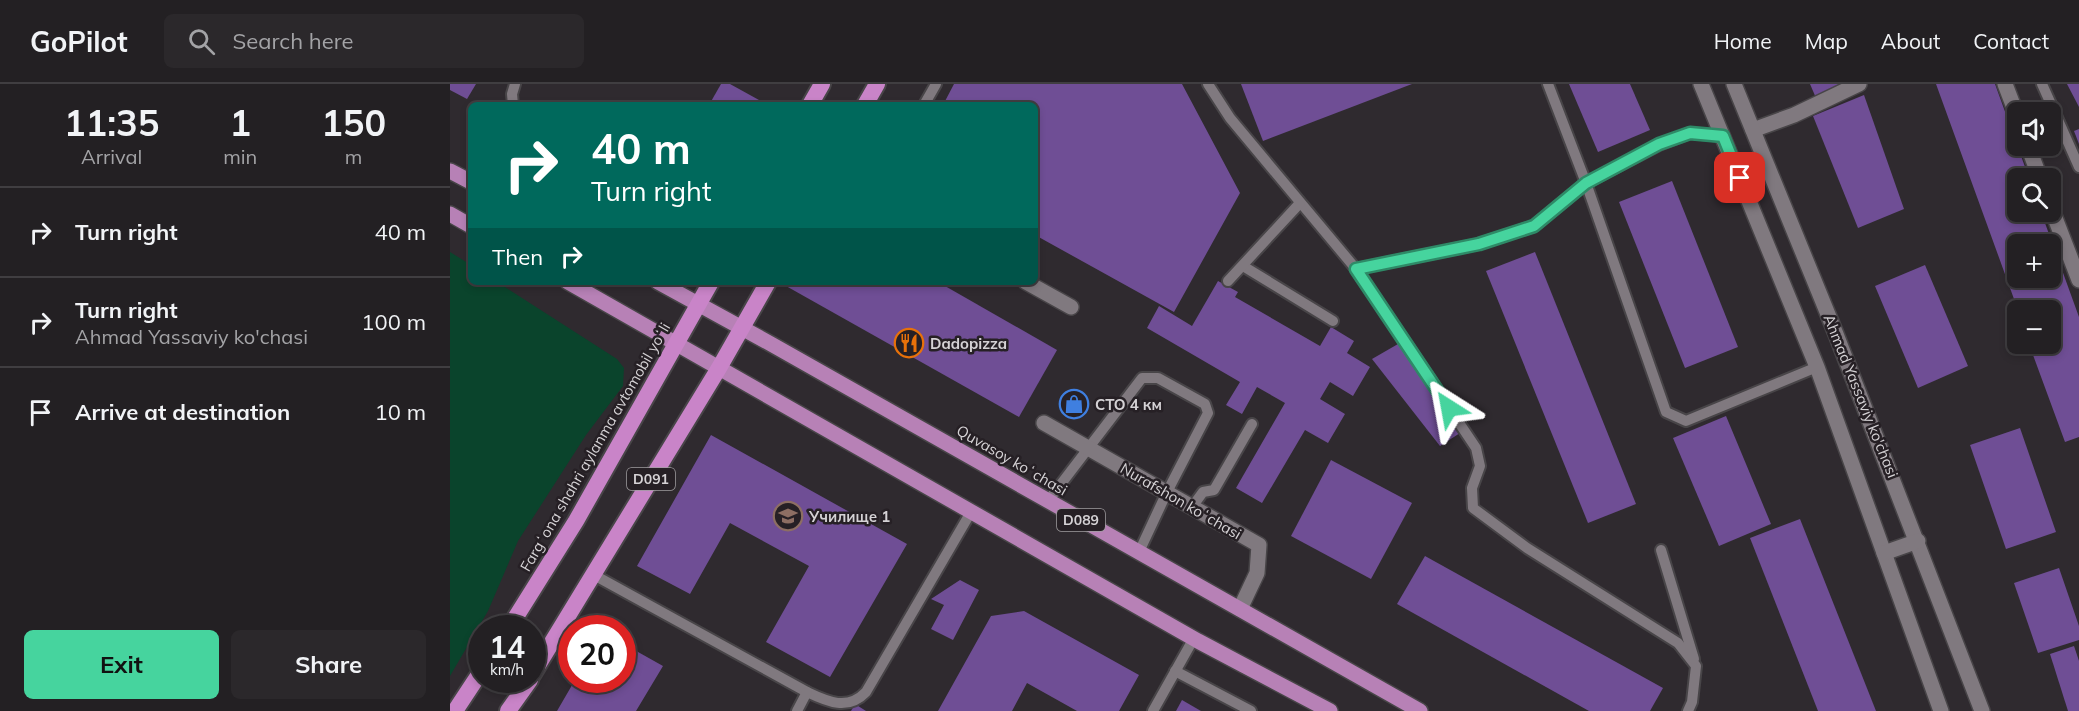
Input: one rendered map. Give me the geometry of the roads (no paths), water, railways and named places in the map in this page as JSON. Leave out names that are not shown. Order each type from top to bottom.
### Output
[{"type":"highway","points":[[812,102],[822,84]]},
{"type":"highway","points":[[867,102],[877,84]]},
{"type":"highway","name":"Fargʻona shahri aylanma avtomobil yoʻli","points":[[517,615],[576,521],[709,285]]},
{"type":"highway","name":"D091","points":[[546,652],[719,368],[766,285]]},
{"type":"highway","points":[[454,711],[468,690]]},
{"type":"highway","points":[[508,711],[521,693]]},
{"type":"main road","name":"Ahmad Yassaviy ko'chasi","points":[[1701,84],[1817,367],[1941,711]]},
{"type":"main road","name":"Ahmad Yassaviy ko'chasi","points":[[1734,84],[1918,541],[1982,711]]},
{"type":"main road","points":[[1753,130],[1794,115],[1859,84]]},
{"type":"main road","points":[[2005,84],[2012,102]]},
{"type":"main road","points":[[450,171],[468,180]]},
{"type":"main road","points":[[450,214],[468,224]]},
{"type":"main road","points":[[2057,222],[2079,280]]},
{"type":"main road","points":[[573,285],[1194,638],[1330,711]]},
{"type":"main road","name":"D089","points":[[663,285],[742,328]]},
{"type":"main road","points":[[1031,285],[1071,307]]},
{"type":"main road","name":"Quvasoy koʻchasi","points":[[742,328],[1420,711]]},
{"type":"main road","name":"Nurafshon koʻchasi","points":[[1044,423],[1259,545],[1257,573],[1240,609]]},
{"type":"main road","points":[[1884,553],[1918,541]]},
{"type":"lane","points":[[513,102],[515,84]]},
{"type":"lane","points":[[926,102],[936,84]]},
{"type":"lane","points":[[1208,84],[1230,118],[1356,269],[1476,448],[1480,466],[1472,488],[1473,508],[1527,548],[1678,643],[1696,666]]},
{"type":"lane","points":[[1548,84],[1586,183],[1665,412],[1686,421],[1817,367]]},
{"type":"lane","points":[[2042,84],[2079,167]]},
{"type":"lane","points":[[1356,269],[1479,244],[1534,226],[1586,183],[1659,144],[1690,133],[1723,136]]},
{"type":"lane","points":[[1228,281],[1300,203]]},
{"type":"lane","points":[[1243,266],[1333,321]]},
{"type":"lane","points":[[1048,501],[1142,378],[1158,378],[1205,404],[1208,413],[1139,552]]},
{"type":"lane","points":[[1191,507],[1203,492],[1214,490],[1252,424]]},
{"type":"lane","points":[[594,574],[807,692],[831,703],[847,704],[860,699],[866,692],[971,512]]},
{"type":"lane","points":[[1661,550],[1696,666],[1692,702],[1688,711]]},
{"type":"lane","points":[[1153,711],[1194,638]]},
{"type":"lane","points":[[1176,671],[1251,711]]},
{"type":"lane","points":[[797,711],[807,692]]},
{"type":"place","name":"Dadopizza","points":[[909,343]]},
{"type":"place","name":"СТО 4 км","points":[[1074,404]]},
{"type":"place","name":"Училище 1","points":[[788,516]]}]
